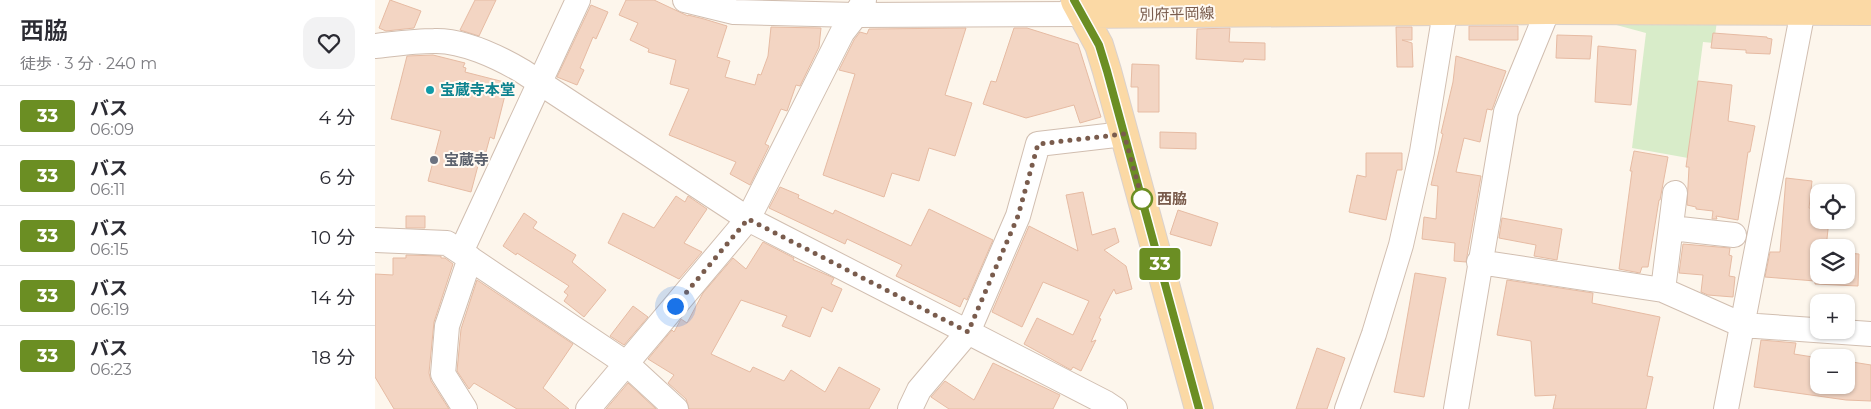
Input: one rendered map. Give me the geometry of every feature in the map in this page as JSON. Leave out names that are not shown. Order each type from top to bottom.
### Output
[{"type":"main road","name":"別府平岡線","points":[[1079,7],[1804,5],[1871,11]]},
{"type":"main road","points":[[1079,7],[1099,45],[1199,409]]},
{"type":"street","points":[[465,409],[443,374],[447,326],[465,255],[539,82],[578,0]]},
{"type":"street","points":[[685,0],[734,12],[860,7],[1079,7]]},
{"type":"street","points":[[1347,409],[1374,334],[1401,246],[1422,152],[1446,5]]},
{"type":"street","points":[[1456,409],[1479,262],[1506,112],[1550,5]]},
{"type":"street","points":[[1727,409],[1804,5]]},
{"type":"street","points":[[589,409],[748,219],[842,33],[860,7]]},
{"type":"street","points":[[375,46],[435,40],[465,46],[496,56],[539,82],[748,219],[1115,409]]},
{"type":"street","points":[[910,409],[919,390],[968,332],[1018,216],[1038,144],[1124,134]]},
{"type":"street","points":[[1663,290],[1675,193]]},
{"type":"street","points":[[1671,228],[1735,235]]},
{"type":"street","points":[[375,240],[447,243],[627,364],[676,409]]},
{"type":"street","points":[[1479,262],[1663,290],[1742,325],[1871,334]]},
{"type":"green space","points":[[1717,21],[1714,43],[1703,42],[1688,158],[1632,148],[1646,33],[1609,23]]},
{"type":"building","points":[[390,0],[421,11],[414,28],[386,31],[379,28]]},
{"type":"building","points":[[475,0],[496,0],[479,36],[460,30]]},
{"type":"building","points":[[626,0],[654,0],[688,16],[727,26],[717,57],[730,61],[725,77],[755,85],[758,74],[761,75],[768,56],[771,27],[821,28],[819,47],[800,86],[796,85],[787,111],[781,109],[765,144],[769,146],[750,185],[730,174],[736,162],[669,135],[689,89],[670,84],[676,60],[648,52],[649,49],[630,40],[638,23],[619,15]]},
{"type":"building","points":[[591,5],[608,12],[596,39],[593,37],[580,68],[584,70],[577,85],[557,77]]},
{"type":"building","points":[[1469,26],[1518,26],[1518,40],[1469,40]]},
{"type":"building","points":[[1396,27],[1412,27],[1412,40],[1402,40],[1412,43],[1413,67],[1397,67]]},
{"type":"building","points":[[966,28],[945,95],[972,103],[955,156],[929,148],[919,181],[892,173],[884,197],[823,175],[855,74],[839,70],[860,32],[867,34],[869,29]]},
{"type":"building","points":[[1014,28],[1027,28],[1078,44],[1101,117],[1080,123],[1074,105],[1026,118],[983,104],[991,81],[996,82]]},
{"type":"building","points":[[1230,28],[1229,42],[1265,43],[1265,60],[1244,59],[1243,62],[1196,59],[1197,29]]},
{"type":"building","points":[[1713,33],[1767,37],[1772,39],[1770,54],[1746,53],[1746,50],[1711,48]]},
{"type":"building","points":[[1557,35],[1592,36],[1590,59],[1556,58]]},
{"type":"building","points":[[1598,46],[1636,50],[1631,105],[1595,102]]},
{"type":"building","points":[[433,55],[465,63],[463,67],[466,68],[465,72],[508,83],[494,139],[490,137],[484,159],[480,158],[471,192],[428,181],[441,131],[391,119],[407,56]]},
{"type":"building","points":[[1456,56],[1506,71],[1492,110],[1487,109],[1480,142],[1464,138],[1456,172],[1481,176],[1466,262],[1454,261],[1455,243],[1422,239],[1424,217],[1436,219],[1438,186],[1431,185],[1443,134],[1441,133],[1453,82]]},
{"type":"building","points":[[1132,64],[1159,65],[1159,112],[1138,112],[1138,87],[1131,87]]},
{"type":"building","points":[[1698,81],[1732,85],[1728,121],[1755,126],[1750,152],[1748,152],[1738,220],[1716,216],[1717,219],[1712,219],[1713,211],[1696,209],[1696,207],[1687,205],[1689,167],[1686,167]]},
{"type":"building","points":[[1160,132],[1196,133],[1196,149],[1160,148]]},
{"type":"building","points":[[1634,151],[1668,157],[1648,267],[1642,267],[1640,273],[1619,269]]},
{"type":"building","points":[[1366,153],[1402,153],[1402,170],[1397,170],[1386,220],[1349,212],[1357,175],[1366,177]]},
{"type":"building","points":[[1786,178],[1812,181],[1810,184],[1809,208],[1810,229],[1828,229],[1827,239],[1810,239],[1810,281],[1765,277],[1770,252],[1780,252]]},
{"type":"building","points":[[780,187],[799,195],[798,198],[833,214],[835,210],[911,246],[929,209],[993,240],[967,300],[964,298],[960,307],[896,276],[902,265],[847,239],[845,244],[769,208]]},
{"type":"building","points":[[1083,192],[1092,235],[1115,228],[1119,242],[1104,250],[1126,266],[1132,289],[1116,294],[1114,289],[1099,318],[1101,319],[1091,342],[1096,340],[1081,371],[1073,367],[1071,370],[1024,344],[1037,318],[1073,335],[1089,301],[1043,282],[1022,327],[992,312],[1029,226],[1078,251],[1066,195]]},
{"type":"building","points":[[676,196],[685,202],[688,196],[707,209],[684,243],[702,252],[679,279],[608,243],[623,213],[654,228]]},
{"type":"building","points":[[1178,210],[1218,223],[1211,246],[1170,234]]},
{"type":"building","points":[[524,213],[537,222],[533,228],[576,255],[572,262],[606,290],[584,317],[564,301],[568,295],[564,292],[569,286],[503,246]]},
{"type":"building","points":[[406,216],[425,216],[425,228],[406,228]]},
{"type":"building","points":[[1502,218],[1562,229],[1557,260],[1534,256],[1536,245],[1499,238]]},
{"type":"building","points":[[763,242],[794,258],[793,260],[834,278],[831,284],[842,289],[832,312],[822,307],[810,337],[782,326],[787,316],[741,300],[711,354],[750,372],[753,367],[784,381],[791,370],[825,392],[839,367],[880,389],[869,409],[689,409],[686,399],[668,383],[674,375],[648,359],[672,330],[674,332],[681,319],[687,323],[703,293],[733,258],[746,269]]},
{"type":"building","points":[[1683,244],[1730,248],[1729,255],[1732,256],[1729,276],[1735,277],[1733,297],[1708,295],[1701,292],[1703,275],[1679,273]]},
{"type":"building","points":[[1855,254],[1859,254],[1858,286],[1815,284],[1855,284]]},
{"type":"building","points":[[406,255],[441,256],[441,258],[445,258],[453,264],[434,322],[429,373],[431,381],[449,409],[394,409],[375,377],[375,274],[393,275],[393,258],[406,258]]},
{"type":"building","points":[[1415,273],[1446,278],[1424,397],[1394,392]]},
{"type":"building","points":[[477,280],[573,344],[543,388],[569,409],[517,409],[474,383],[469,389],[457,371],[461,329]]},
{"type":"building","points":[[1507,280],[1593,293],[1592,303],[1660,317],[1647,376],[1653,377],[1646,409],[1553,409],[1556,395],[1535,396],[1531,341],[1497,335]]},
{"type":"building","points":[[633,306],[648,317],[624,345],[610,336]]},
{"type":"building","points":[[1761,340],[1796,343],[1794,354],[1810,357],[1810,394],[1855,394],[1855,362],[1871,365],[1871,401],[1846,400],[1754,387]]},
{"type":"building","points":[[1317,348],[1345,358],[1327,409],[1296,409]]},
{"type":"building","points":[[993,363],[1060,395],[1053,409],[949,409],[931,397],[945,381],[974,400]]},
{"type":"building","points":[[628,383],[656,409],[606,409]]},
{"type":"bus line","name":"33","points":[[1074,0],[1099,45],[1107,71],[1199,409]]},
{"type":"place","name":"宝蔵寺本堂","points":[[430,90]]},
{"type":"place","name":"宝蔵寺","points":[[434,160]]},
{"type":"place","name":"西脇","points":[[1142,199]]},
{"type":"route","points":[[675,306],[748,219],[968,332],[1018,216],[1038,144],[1124,134],[1143,202],[1142,199]]}]
